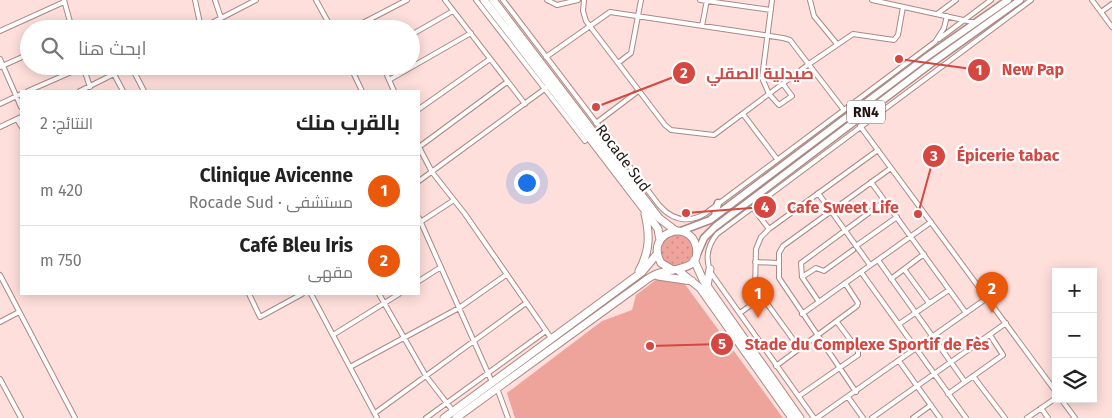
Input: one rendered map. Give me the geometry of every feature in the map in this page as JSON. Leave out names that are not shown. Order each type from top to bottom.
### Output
[{"type":"highway","name":"Rocade Sud","points":[[484,0],[547,88],[644,209],[658,229],[660,240]]},
{"type":"highway","name":"Rocade Sud","points":[[493,0],[653,211],[664,223],[679,231]]},
{"type":"highway","points":[[636,277],[648,250],[649,235],[644,209]]},
{"type":"highway","points":[[679,231],[692,237],[697,248],[695,258],[698,273],[800,418]]},
{"type":"highway","name":"RN4","points":[[660,240],[665,234],[679,231]]},
{"type":"highway","points":[[660,240],[657,254],[665,266],[676,270],[695,282],[792,418]]},
{"type":"highway","name":"RN4","points":[[494,385],[550,338],[636,277],[657,254]]},
{"type":"highway","name":"RN4","points":[[444,418],[455,414],[650,278],[685,269],[695,258]]},
{"type":"highway","points":[[707,286],[710,269]]},
{"type":"highway","points":[[650,278],[664,276],[695,282]]},
{"type":"main road","name":"RN4","points":[[679,231],[704,224],[716,216],[928,56],[1008,0]]},
{"type":"main road","name":"RN4","points":[[695,258],[709,232],[925,68],[1020,0]]},
{"type":"main road","points":[[716,216],[718,203]]},
{"type":"main road","points":[[726,228],[728,217]]},
{"type":"street","points":[[195,0],[199,20]]},
{"type":"street","points":[[215,0],[221,18]]},
{"type":"street","points":[[217,20],[256,0]]},
{"type":"street","points":[[316,0],[327,20]]},
{"type":"street","points":[[369,20],[407,0]]},
{"type":"street","points":[[445,0],[525,104]]},
{"type":"street","points":[[476,0],[547,88],[585,141]]},
{"type":"street","points":[[503,0],[659,205],[669,216],[685,220],[701,216],[988,1]]},
{"type":"street","points":[[547,0],[557,5],[578,0]]},
{"type":"street","points":[[584,0],[584,16],[590,26],[637,92],[671,130],[714,135],[837,44],[857,34],[894,40],[898,35],[903,7]]},
{"type":"street","points":[[618,63],[631,53],[641,0]]},
{"type":"street","points":[[700,0],[771,10]]},
{"type":"street","points":[[702,26],[707,0]]},
{"type":"street","points":[[772,0],[762,78],[769,94],[779,105],[791,98],[792,94],[783,84]]},
{"type":"street","points":[[810,0],[814,16],[837,44]]},
{"type":"street","points":[[874,0],[977,23]]},
{"type":"street","points":[[938,14],[956,0]]},
{"type":"street","points":[[987,298],[856,392],[815,418],[776,366],[710,269],[708,260],[710,246],[717,234],[1031,0]]},
{"type":"street","points":[[1092,0],[1112,27]]},
{"type":"street","points":[[23,20],[64,1],[69,20]]},
{"type":"street","points":[[1101,12],[1112,4]]},
{"type":"street","points":[[420,30],[453,11]]},
{"type":"street","points":[[546,57],[610,12],[790,40],[843,109]]},
{"type":"street","points":[[935,42],[944,28],[947,16]]},
{"type":"street","points":[[0,31],[20,22]]},
{"type":"street","points":[[420,63],[471,34]]},
{"type":"street","points":[[1,67],[20,58]]},
{"type":"street","points":[[0,59],[1,67],[19,95],[0,104]]},
{"type":"street","points":[[420,109],[490,59]]},
{"type":"street","points":[[30,90],[63,75]]},
{"type":"street","points":[[86,75],[90,87]]},
{"type":"street","points":[[82,90],[112,75]]},
{"type":"street","points":[[115,75],[122,90]]},
{"type":"street","points":[[136,75],[143,90]]},
{"type":"street","points":[[354,75],[362,90]]},
{"type":"street","points":[[387,75],[394,90]]},
{"type":"street","points":[[389,80],[398,75]]},
{"type":"street","points":[[420,146],[508,82]]},
{"type":"street","points":[[420,181],[547,88]]},
{"type":"street","points":[[596,123],[637,92]]},
{"type":"street","points":[[743,114],[777,158]]},
{"type":"street","points":[[0,127],[19,118]]},
{"type":"street","points":[[860,126],[1052,386]]},
{"type":"street","points":[[420,149],[432,172],[454,200],[550,338]]},
{"type":"street","points":[[800,349],[762,298],[754,282],[754,262],[759,239],[769,229],[878,150]]},
{"type":"street","points":[[856,392],[779,278],[778,263],[780,250],[830,211],[891,168]]},
{"type":"street","points":[[871,182],[966,313]]},
{"type":"street","points":[[640,194],[646,188]]},
{"type":"street","points":[[818,193],[855,248],[870,265]]},
{"type":"street","points":[[420,220],[454,200]]},
{"type":"street","points":[[818,302],[802,277],[800,266],[803,260],[885,201]]},
{"type":"street","points":[[653,211],[659,205]]},
{"type":"street","points":[[753,208],[769,229]]},
{"type":"street","points":[[802,277],[816,268],[824,271],[897,217]]},
{"type":"street","points":[[802,314],[932,222]]},
{"type":"street","points":[[420,223],[508,418]]},
{"type":"street","points":[[890,279],[924,254]]},
{"type":"street","points":[[878,260],[965,382]]},
{"type":"street","points":[[754,262],[778,263]]},
{"type":"street","points":[[420,280],[440,267]]},
{"type":"street","points":[[904,269],[929,303]]},
{"type":"street","points":[[861,272],[966,418]]},
{"type":"street","points":[[350,367],[458,308],[506,275]]},
{"type":"street","points":[[1,277],[74,418]]},
{"type":"street","points":[[776,366],[858,305],[845,283]]},
{"type":"street","points":[[899,324],[949,290]]},
{"type":"street","points":[[249,295],[260,317],[300,295]]},
{"type":"street","points":[[312,295],[377,418]]},
{"type":"street","points":[[379,295],[426,376],[455,414]]},
{"type":"street","points":[[332,335],[397,295]]},
{"type":"street","points":[[740,313],[762,298]]},
{"type":"street","points":[[375,413],[526,302]]},
{"type":"street","points":[[0,322],[19,312]]},
{"type":"street","points":[[798,396],[859,352],[836,322]]},
{"type":"street","points":[[872,418],[1006,323]]},
{"type":"street","points":[[426,418],[546,331]]},
{"type":"street","points":[[948,394],[1004,355],[990,335]]},
{"type":"street","points":[[900,361],[940,418]]},
{"type":"street","points":[[973,376],[1005,418]]},
{"type":"street","points":[[0,379],[20,418]]},
{"type":"street","points":[[848,397],[863,418]]},
{"type":"street","points":[[1027,418],[1052,401]]},
{"type":"street","points":[[1064,403],[1075,418]]},
{"type":"street","points":[[915,418],[931,405]]},
{"type":"street","points":[[1041,408],[1048,418]]},
{"type":"shaded area","points":[[677,234],[689,239],[694,251],[689,263],[677,268],[665,263],[660,251],[665,239]]},
{"type":"shaded area","points":[[657,279],[684,283],[783,418],[515,418],[507,393],[602,321],[632,310],[636,295]]},
{"type":"place","name":"New Pap","points":[[899,59]]},
{"type":"place","name":"صيدلية الصقلي","points":[[596,107]]},
{"type":"place","name":"Cafe Sweet Life","points":[[686,213]]},
{"type":"place","name":"Épicerie tabac","points":[[918,214]]},
{"type":"place","name":"Café Bleu Iris","points":[[992,313]]},
{"type":"place","name":"Clinique Avicenne","points":[[758,318]]},
{"type":"place","name":"Stade du Complexe Sportif de Fès","points":[[650,346]]}]
